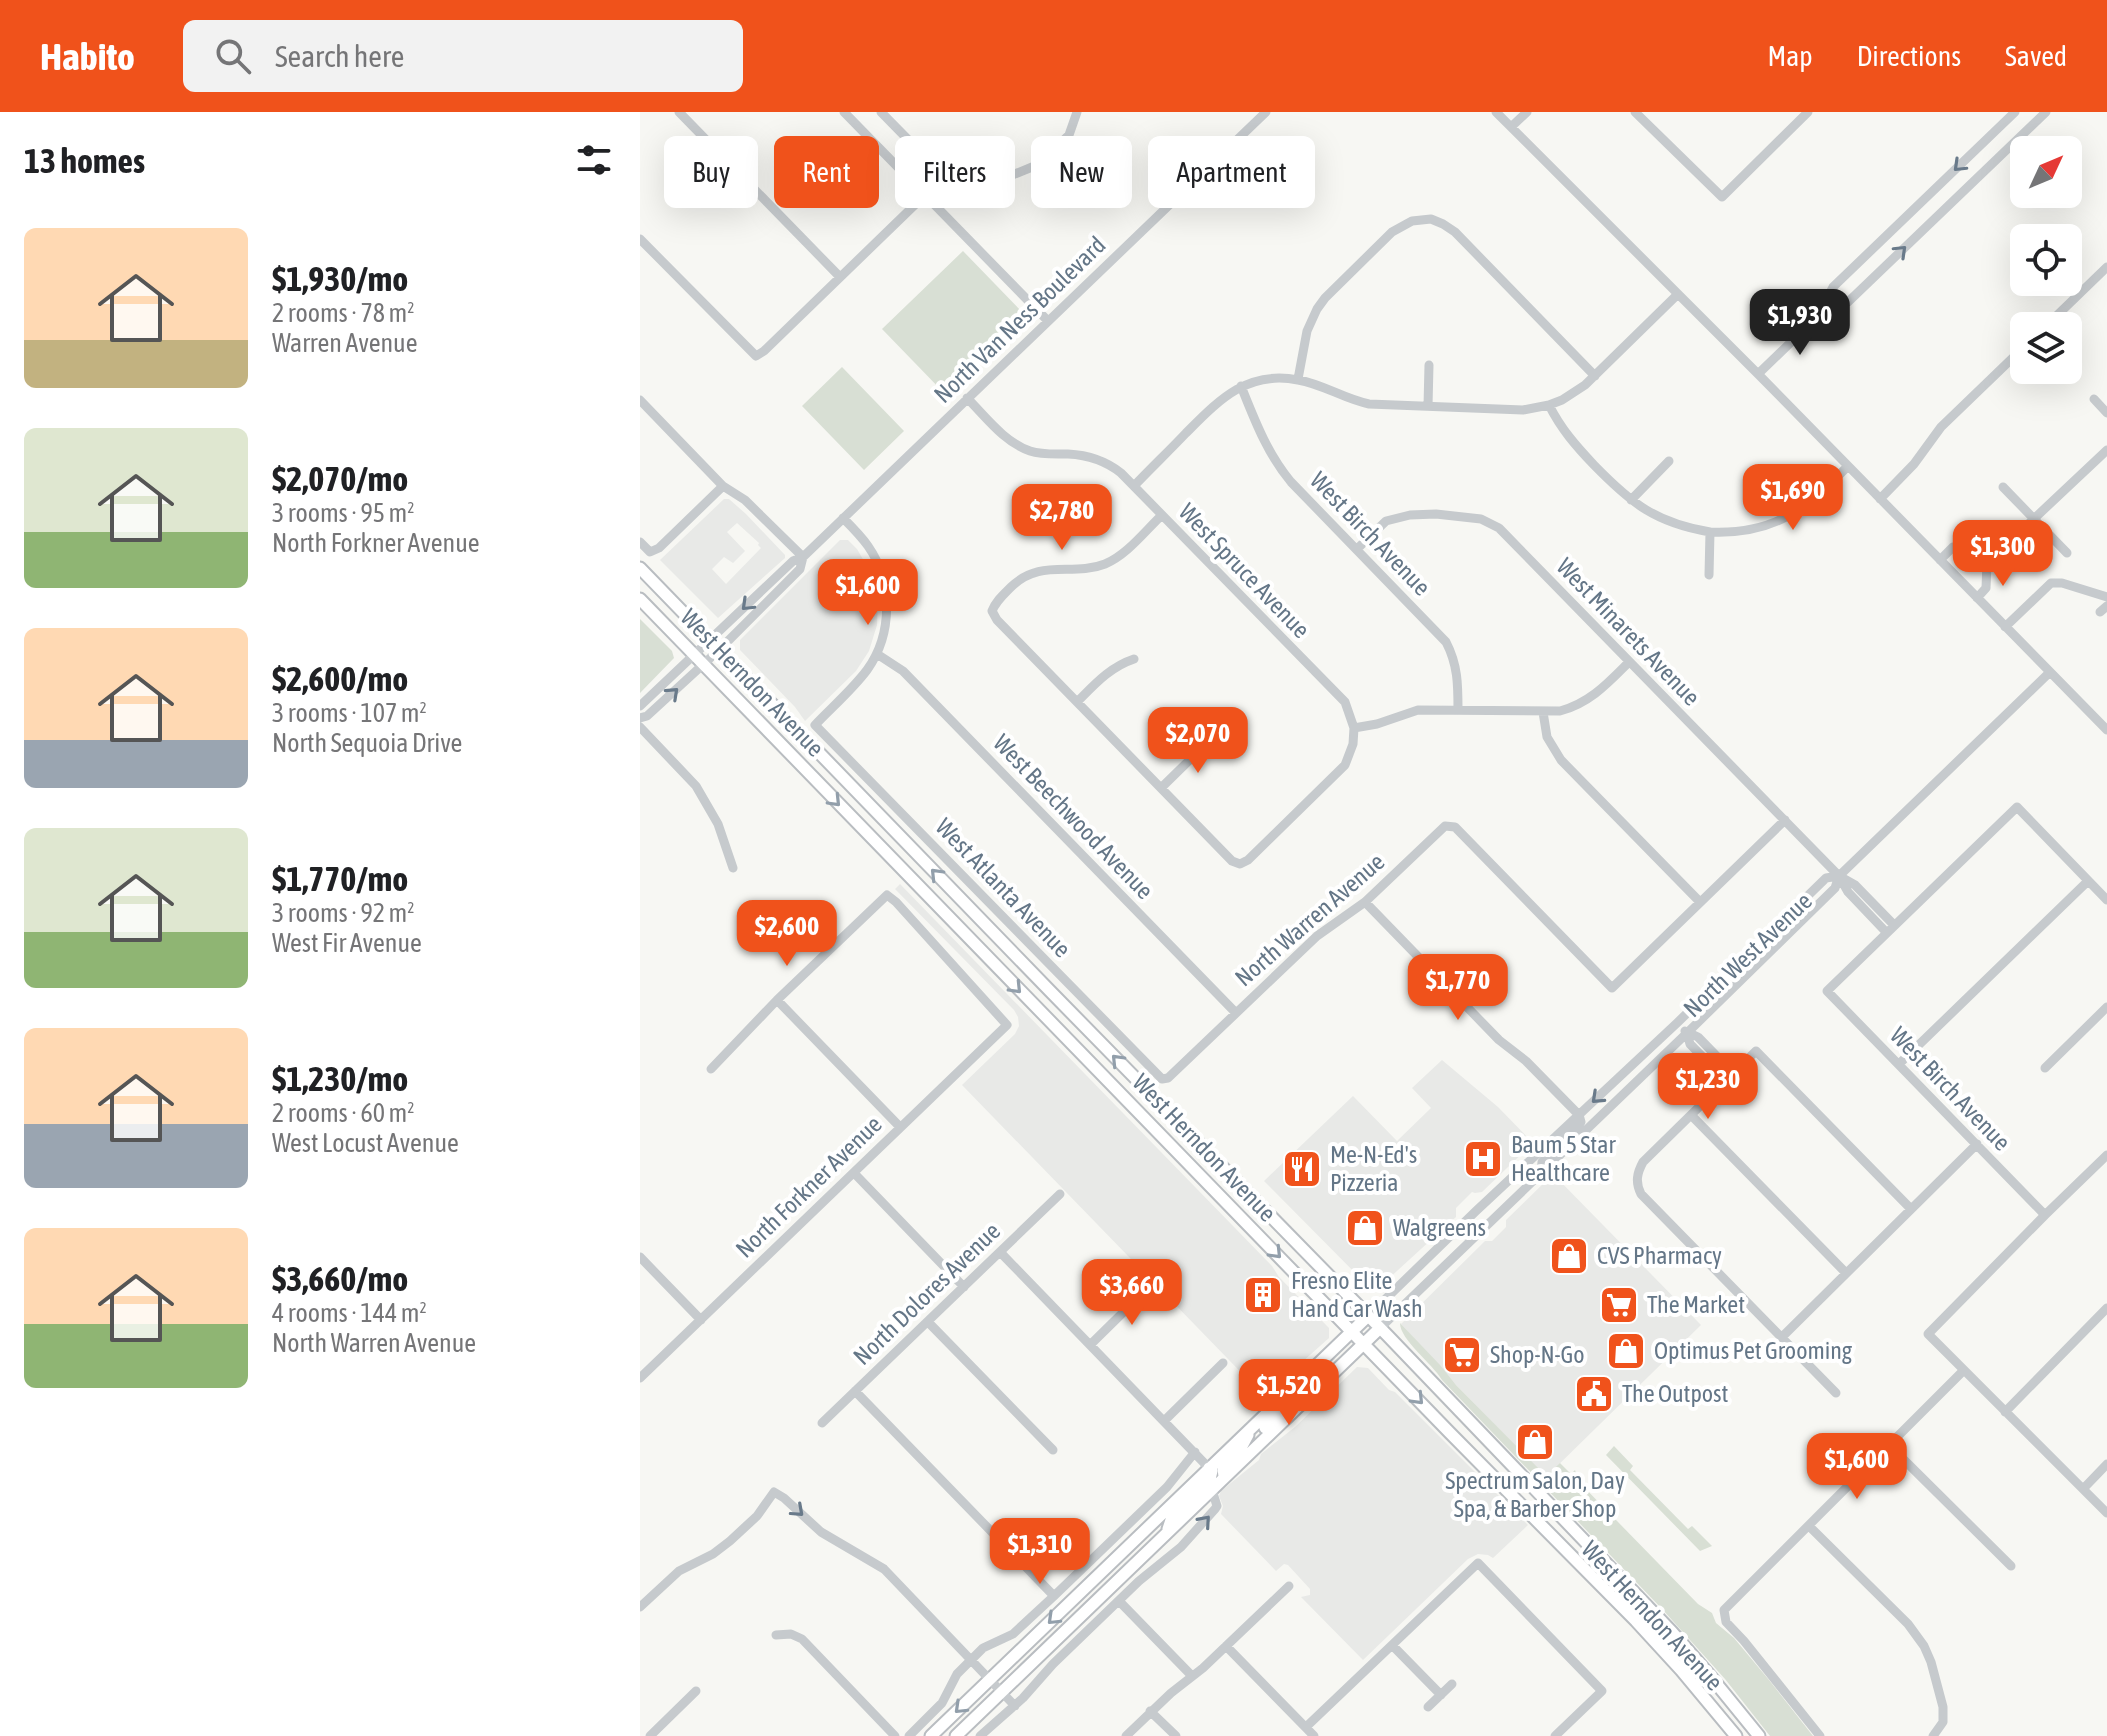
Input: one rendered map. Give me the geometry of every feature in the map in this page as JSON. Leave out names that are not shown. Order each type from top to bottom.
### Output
[{"type":"main road","name":"West Herndon Avenue","points":[[640,568],[1672,1632],[1759,1736]]},
{"type":"main road","name":"West Herndon Avenue","points":[[640,599],[1644,1629],[1736,1736]]},
{"type":"main road","name":"North West Avenue","points":[[931,1736],[1368,1316]]},
{"type":"main road","name":"North West Avenue","points":[[956,1736],[1380,1328]]},
{"type":"main road","points":[[1248,1454],[1254,1438],[1283,1406],[1284,1396]]},
{"type":"main road","points":[[1224,1477],[1223,1467],[1241,1448],[1251,1427]]},
{"type":"main road","points":[[1167,1532],[1172,1517],[1210,1479],[1212,1471],[1209,1468]]},
{"type":"street","points":[[679,112],[840,277]]},
{"type":"street","points":[[844,112],[895,164]]},
{"type":"street","points":[[881,112],[932,164],[971,178],[1005,178],[1037,165],[1069,135],[1077,112]]},
{"type":"street","name":"North Van Ness Boulevard","points":[[640,706],[793,561],[803,557],[1266,112]]},
{"type":"street","points":[[1496,112],[2107,730]]},
{"type":"street","points":[[1511,127],[1527,112]]},
{"type":"street","points":[[1635,112],[1722,197],[1808,112]]},
{"type":"street","points":[[1758,374],[1818,316],[1833,287],[2015,112],[2029,128]]},
{"type":"street","points":[[1818,316],[1848,302],[2046,112]]},
{"type":"street","points":[[1922,201],[1937,217]]},
{"type":"street","points":[[640,239],[756,356],[912,208]]},
{"type":"street","points":[[938,208],[1048,321]]},
{"type":"street","points":[[1298,379],[1311,320],[1325,298],[1392,232],[1412,221],[1431,219],[1455,232],[1595,376]]},
{"type":"street","points":[[2060,312],[2107,267]]},
{"type":"street","points":[[1134,486],[1218,401],[1241,386],[1271,378],[1298,379],[1352,401],[1369,404],[1523,410],[1549,405],[1575,393],[1595,376],[1678,294]]},
{"type":"street","points":[[1880,499],[1914,464],[1941,427],[2010,360]]},
{"type":"street","points":[[1428,406],[1429,365]]},
{"type":"street","name":"West Birch Avenue","points":[[1241,386],[1275,463],[1446,642],[1458,673],[1458,710]]},
{"type":"street","name":"West Spruce Avenue","points":[[967,398],[997,429],[1019,446],[1032,452],[1094,458],[1113,467],[1345,702],[1354,728]]},
{"type":"street","points":[[2094,399],[2107,413]]},
{"type":"street","points":[[640,400],[723,486],[745,500],[803,557]]},
{"type":"street","points":[[1549,405],[1576,446],[1631,500],[1680,526],[1710,532],[1753,530],[1793,514],[1814,500],[1848,466]]},
{"type":"street","points":[[1977,598],[1986,588],[1987,563],[2107,450]]},
{"type":"street","points":[[1631,500],[1669,461]]},
{"type":"street","points":[[640,542],[650,552],[659,548],[723,486]]},
{"type":"street","points":[[2003,487],[2067,553]]},
{"type":"street","name":"West Minarets Avenue","points":[[1357,549],[1386,521],[1410,515],[1436,514],[1481,519],[1499,528],[1839,876],[1855,885],[1890,929]]},
{"type":"street","points":[[1162,515],[1115,559],[1095,567],[1045,569],[1025,576],[995,603],[992,611],[997,620],[1232,861],[1240,864],[1248,860],[1338,773],[1353,744],[1354,728],[1418,710],[1560,711],[1582,703],[1599,692],[1629,662]]},
{"type":"street","points":[[843,518],[869,548],[883,578],[886,624],[877,654]]},
{"type":"street","points":[[1709,575],[1710,532]]},
{"type":"street","points":[[1940,560],[1953,547],[1961,549],[1971,559],[1987,563]]},
{"type":"street","name":"North Van Ness Boulevard","points":[[640,718],[647,716],[720,649],[800,569],[803,557]]},
{"type":"street","points":[[2005,627],[2051,583],[2062,583],[2107,597]]},
{"type":"street","name":"West Atlanta Avenue","points":[[877,654],[859,680],[815,725],[1162,1079]]},
{"type":"street","name":"West Beechwood Avenue","points":[[877,654],[903,671],[1236,1013]]},
{"type":"street","points":[[1077,702],[1108,671],[1134,659]]},
{"type":"street","name":"North West Avenue","points":[[1380,1328],[1687,1033],[1835,888],[1839,876],[2050,672]]},
{"type":"street","points":[[1543,712],[1547,737],[1561,760],[1700,902],[1785,820]]},
{"type":"street","points":[[640,727],[696,786],[718,824],[733,868]]},
{"type":"street","points":[[1161,788],[1212,738]]},
{"type":"street","points":[[1890,929],[2017,807],[2107,900]]},
{"type":"street","name":"North Warren Avenue","points":[[1162,1079],[1168,1078],[1317,936],[1365,902],[1445,826],[1455,827],[1612,988],[1700,902]]},
{"type":"street","name":"North West Avenue","points":[[1368,1316],[1826,878],[1839,876]]},
{"type":"street","points":[[1899,1064],[2088,881]]},
{"type":"street","name":"North Forkner Avenue","points":[[640,1378],[1007,1025],[887,895],[777,1000]]},
{"type":"street","points":[[1365,902],[1499,1040],[1526,1061],[1579,1115],[1581,1122],[1542,1162],[1541,1173]]},
{"type":"street","name":"West Birch Avenue","points":[[1890,929],[1827,991],[2045,1215]]},
{"type":"street","points":[[711,1069],[777,1000],[900,1127]]},
{"type":"street","points":[[2045,1068],[2107,1007]]},
{"type":"street","points":[[1677,1023],[1687,1033],[1690,1044],[1729,1077]]},
{"type":"street","points":[[1836,1393],[1641,1194],[1637,1178],[1643,1162],[1756,1051],[1911,1209]]},
{"type":"street","points":[[1691,1115],[1846,1273]]},
{"type":"street","points":[[1782,1337],[1977,1144]]},
{"type":"street","points":[[2107,1155],[1928,1334],[2107,1513]]},
{"type":"street","points":[[854,1173],[964,1287]]},
{"type":"street","name":"North Dolores Avenue","points":[[822,1423],[1060,1194]]},
{"type":"street","points":[[1000,1252],[1209,1468]]},
{"type":"street","points":[[640,1257],[701,1320]]},
{"type":"street","points":[[1090,1345],[1151,1285]]},
{"type":"street","points":[[2005,1412],[2107,1308]]},
{"type":"street","points":[[928,1322],[1053,1450]]},
{"type":"street","points":[[1164,1421],[1223,1363]]},
{"type":"street","points":[[1933,1736],[1943,1722],[1943,1707],[1931,1662],[1916,1635],[1809,1526],[1964,1370]]},
{"type":"street","points":[[855,1391],[1054,1596]]},
{"type":"street","points":[[1889,1445],[2011,1566]]},
{"type":"street","points":[[909,1736],[942,1703],[957,1674],[983,1648],[1013,1634],[1167,1487],[1195,1452]]},
{"type":"street","points":[[2083,1489],[2107,1464]]},
{"type":"street","points":[[980,1736],[1015,1706],[1053,1664],[1139,1581],[1181,1547],[1217,1506],[1212,1490]]},
{"type":"street","points":[[640,1607],[679,1571],[713,1554],[730,1541],[757,1516],[774,1492],[821,1532],[884,1569],[1015,1706]]},
{"type":"street","name":"West Herndon Avenue","points":[[1809,1526],[1724,1610],[1726,1622],[1820,1736]]},
{"type":"street","points":[[1167,1532],[1181,1547]]},
{"type":"street","points":[[1306,1727],[1478,1563],[1602,1691],[1555,1736]]},
{"type":"street","points":[[1126,1736],[1289,1586]]},
{"type":"street","points":[[1119,1601],[1192,1676]]},
{"type":"street","points":[[776,1635],[791,1634],[802,1639],[895,1736]]},
{"type":"street","points":[[1392,1645],[1441,1695]]},
{"type":"street","points":[[1226,1646],[1314,1736]]},
{"type":"street","points":[[1428,1707],[1452,1684]]},
{"type":"street","points":[[650,1736],[696,1691]]},
{"type":"street","points":[[1150,1711],[1176,1736]]},
{"type":"shaded area","points":[[963,251],[1025,315],[944,393],[882,329]]},
{"type":"shaded area","points":[[842,367],[904,431],[864,470],[802,406]]},
{"type":"shaded area","points":[[724,499],[729,499],[746,514],[785,555],[718,618],[660,560]],"holes":[[[737,523],[761,548],[726,584],[712,569],[724,557],[733,563],[745,551],[727,532]]]},
{"type":"shaded area","points":[[840,540],[848,540],[857,549],[871,573],[878,601],[877,625],[869,651],[856,671],[805,721],[740,650],[740,640]]},
{"type":"shaded area","points":[[640,619],[672,651],[674,658],[640,693]]},
{"type":"shaded area","points":[[900,884],[1329,1328],[1329,1338],[1283,1379],[1277,1379],[1262,1394],[962,1085],[1015,1034],[1019,1026],[1018,1017],[895,889]]},
{"type":"shaded area","points":[[1442,1060],[1498,1107],[1533,1143],[1482,1192],[1472,1192],[1456,1208],[1456,1217],[1374,1292],[1264,1181],[1353,1096],[1397,1141],[1431,1108],[1412,1088]]},
{"type":"shaded area","points":[[1553,1174],[1701,1325],[1546,1477],[1401,1324],[1485,1241],[1492,1241],[1506,1227],[1506,1220]]},
{"type":"shaded area","points":[[1400,1323],[1546,1476],[1560,1463],[1571,1474],[1575,1470],[1579,1482],[1698,1604],[1712,1613],[1716,1623],[1734,1638],[1813,1736],[1770,1736],[1725,1679],[1663,1610],[1442,1380],[1405,1337]]},
{"type":"shaded area","points":[[1357,1367],[1368,1368],[1389,1390],[1395,1392],[1528,1525],[1493,1558],[1478,1554],[1468,1559],[1363,1660],[1301,1597],[1310,1595],[1310,1589],[1288,1565],[1284,1564],[1276,1571],[1221,1514],[1223,1506],[1219,1496]]},
{"type":"shaded area","points":[[1614,1446],[1633,1466],[1630,1470],[1688,1529],[1692,1526],[1712,1546],[1700,1551],[1606,1455]]},
{"type":"place","name":"Baum 5 Star Healthcare","points":[[1483,1159]]},
{"type":"place","name":"Me-N-Ed's Pizzeria","points":[[1302,1169]]},
{"type":"place","name":"Walgreens","points":[[1365,1228]]},
{"type":"place","name":"CVS Pharmacy","points":[[1569,1256]]},
{"type":"place","name":"Fresno Elite Hand Car Wash","points":[[1263,1295]]},
{"type":"place","name":"The Market","points":[[1619,1305]]},
{"type":"place","name":"Optimus Pet Grooming","points":[[1626,1351]]},
{"type":"place","name":"Shop-N-Go","points":[[1462,1355]]},
{"type":"place","name":"The Outpost","points":[[1594,1394]]},
{"type":"place","name":"Spectrum Salon, Day Spa, & Barber Shop","points":[[1535,1442]]}]
